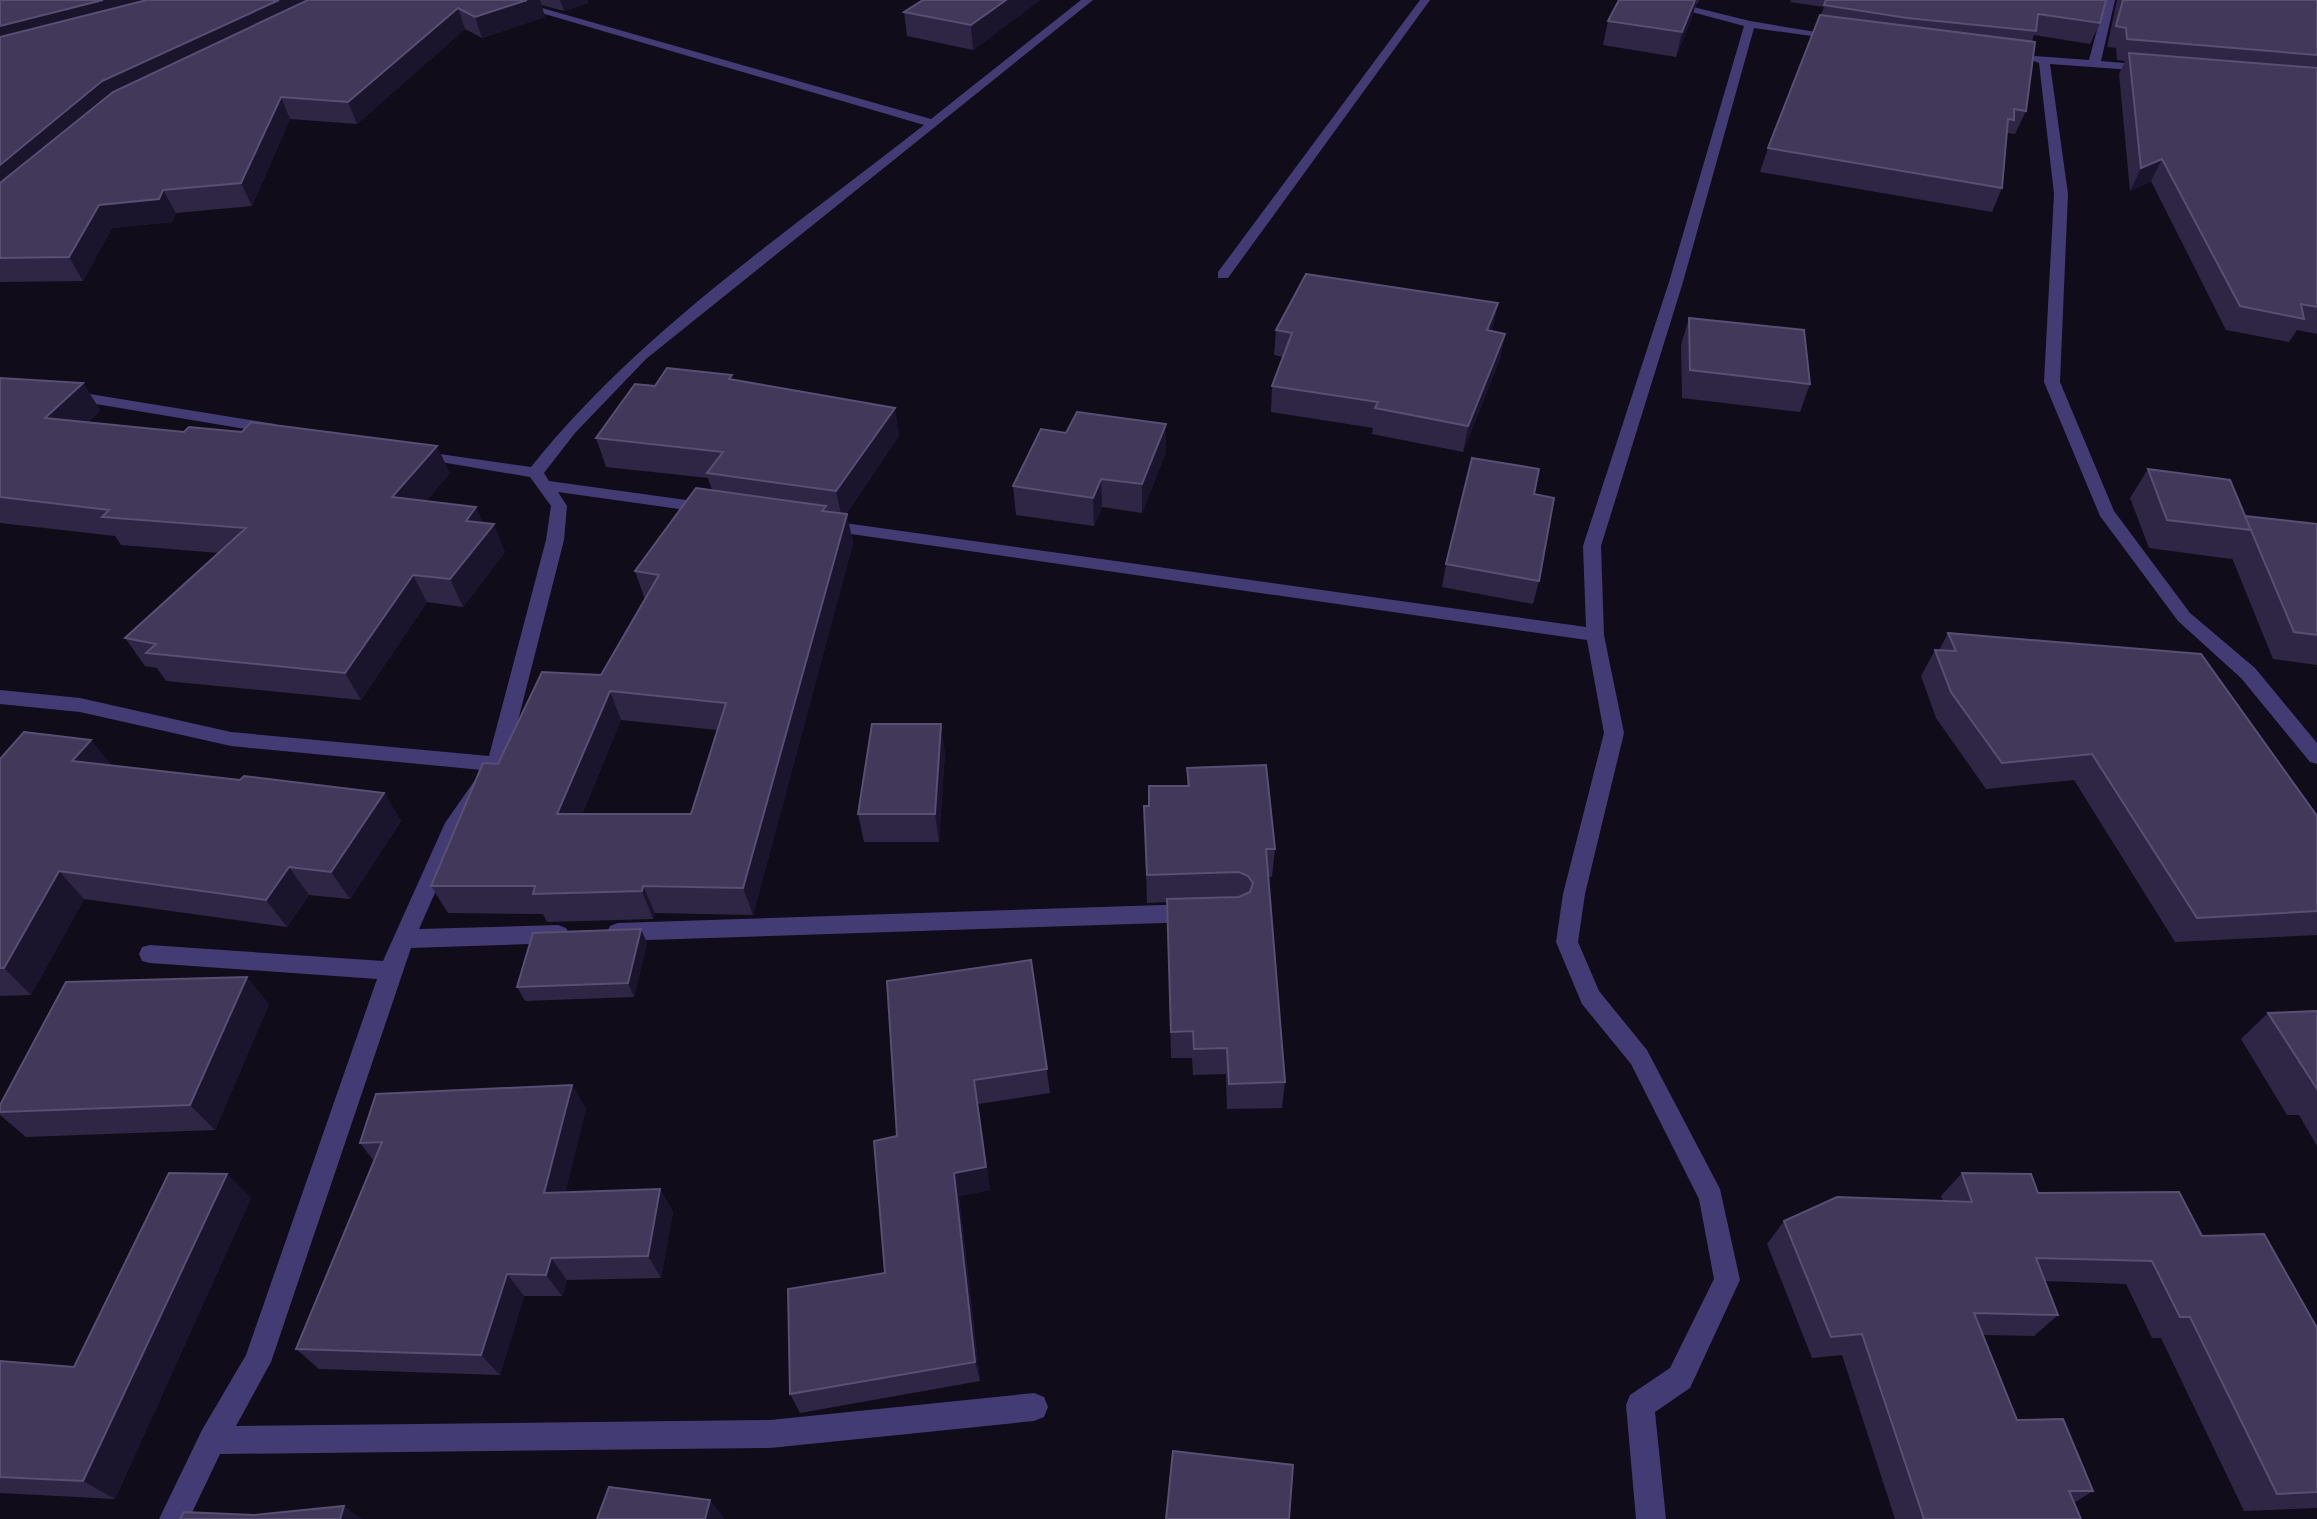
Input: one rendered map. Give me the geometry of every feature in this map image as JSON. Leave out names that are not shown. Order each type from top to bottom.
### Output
[{"type":"street","points":[[502,0],[931,123]]},
{"type":"street","points":[[539,479],[569,430],[641,356],[1088,0]]},
{"type":"street","points":[[1223,275],[1425,0]]},
{"type":"street","points":[[1652,0],[1750,24],[1859,39]]},
{"type":"street","points":[[2094,64],[2110,0]]},
{"type":"street","points":[[1651,1519],[1640,1405],[1680,1378],[1727,1280],[1711,1197],[1639,1057],[1590,997],[1567,942],[1574,894],[1614,733],[1595,635],[1592,546],[1676,282],[1750,24]]},
{"type":"street","points":[[2158,69],[2036,59],[2061,194],[2052,382],[2106,512],[2184,617],[2248,673],[2317,757]]},
{"type":"street","points":[[46,392],[291,432]]},
{"type":"street","points":[[398,450],[539,479],[732,511]]},
{"type":"street","points":[[174,1519],[212,1440],[257,1362],[392,971],[455,823],[497,764],[555,540],[559,506],[539,479]]},
{"type":"street","points":[[810,523],[1595,635]]},
{"type":"street","points":[[0,697],[80,705],[231,739],[497,764]]},
{"type":"street","points":[[406,939],[1221,912]]},
{"type":"street","points":[[150,954],[392,971]]},
{"type":"street","points":[[212,1440],[770,1434],[1034,1407]]},
{"type":"building","points":[[0,0],[103,0],[0,26]]},
{"type":"building","points":[[147,0],[279,0],[102,81],[0,165],[0,37]]},
{"type":"building","points":[[308,0],[527,0],[475,17],[458,8],[348,102],[281,97],[241,183],[163,190],[159,199],[99,205],[69,257],[0,258],[0,183],[113,92]]},
{"type":"building","points":[[923,0],[1006,0],[971,25],[904,12]]},
{"type":"building","points":[[1619,0],[1695,0],[1682,32],[1608,21]]},
{"type":"building","points":[[1826,0],[2106,0],[2100,23],[2038,14],[2036,31],[1907,18],[1824,5]]},
{"type":"building","points":[[2123,0],[2317,0],[2317,55],[2127,39],[2126,28],[2116,26]]},
{"type":"building","points":[[1820,15],[2035,42],[2026,111],[2014,109],[2014,120],[2008,119],[2002,188],[1768,148]]},
{"type":"building","points":[[2129,53],[2317,68],[2317,307],[2301,304],[2304,319],[2240,306],[2162,159],[2141,168]]},
{"type":"building","points":[[1306,274],[1498,303],[1487,330],[1505,334],[1468,426],[1375,408],[1378,402],[1272,386],[1292,333],[1276,330]]},
{"type":"building","points":[[1689,318],[1804,330],[1810,384],[1690,370]]},
{"type":"building","points":[[667,368],[732,375],[729,379],[895,408],[836,491],[707,473],[723,452],[596,438],[635,384],[655,386]]},
{"type":"building","points":[[0,378],[83,383],[45,418],[184,432],[189,427],[242,432],[251,422],[437,446],[392,497],[476,507],[466,521],[494,524],[450,579],[413,575],[345,673],[146,653],[156,644],[125,638],[246,528],[102,517],[109,510],[0,497]]},
{"type":"building","points":[[1077,412],[1166,424],[1142,484],[1101,479],[1093,498],[1013,486],[1041,429],[1066,433]]},
{"type":"building","points":[[1472,458],[1539,469],[1534,494],[1554,498],[1539,581],[1446,564]]},
{"type":"building","points":[[2148,469],[2230,480],[2251,530],[2167,520]]},
{"type":"building","points":[[696,488],[826,506],[822,511],[847,514],[743,888],[643,886],[642,891],[533,894],[535,886],[431,886],[483,763],[498,764],[542,672],[601,675],[659,575],[635,571]],"holes":[[[610,691],[726,703],[691,814],[557,814]]]},
{"type":"building","points":[[2245,516],[2317,524],[2317,635],[2294,632]]},
{"type":"building","points":[[1948,633],[2201,654],[2317,816],[2317,911],[2197,918],[2092,754],[2002,763],[1951,692],[1935,650],[1956,651]]},
{"type":"building","points":[[872,724],[941,724],[935,814],[858,814]]},
{"type":"building","points":[[24,732],[91,740],[72,761],[240,780],[244,776],[384,793],[331,872],[289,867],[266,900],[59,871],[4,968],[0,968],[0,759]]},
{"type":"building","points":[[1266,765],[1275,849],[1266,849],[1285,1082],[1229,1084],[1227,1048],[1194,1049],[1193,1031],[1171,1032],[1167,899],[1239,897],[1250,892],[1253,883],[1248,876],[1239,872],[1147,875],[1144,806],[1149,806],[1149,786],[1189,786],[1187,768]]},
{"type":"building","points":[[641,929],[628,983],[517,987],[533,933]]},
{"type":"building","points":[[1031,960],[1047,1069],[974,1080],[986,1167],[954,1173],[975,1362],[790,1394],[788,1289],[885,1273],[874,1141],[897,1136],[887,981]]},
{"type":"building","points":[[247,977],[190,1105],[0,1112],[0,1105],[66,982]]},
{"type":"building","points":[[2317,1011],[2317,1089],[2268,1013]]},
{"type":"building","points":[[572,1085],[544,1193],[660,1189],[648,1256],[551,1258],[546,1275],[507,1274],[481,1355],[296,1349],[382,1142],[360,1143],[376,1094]]},
{"type":"building","points":[[169,1173],[227,1174],[83,1481],[0,1477],[0,1361],[74,1367]]},
{"type":"building","points":[[1962,1173],[2031,1174],[2038,1193],[2179,1192],[2202,1236],[2264,1234],[2317,1328],[2317,1492],[2277,1494],[2190,1317],[2180,1317],[2152,1261],[2036,1258],[2058,1315],[1974,1313],[2017,1420],[2063,1419],[2093,1491],[2069,1491],[2081,1519],[1924,1519],[1862,1334],[1831,1337],[1784,1221],[1837,1197],[1972,1202]]},
{"type":"building","points":[[1173,1451],[1293,1465],[1289,1519],[1166,1519]]},
{"type":"building","points":[[609,1487],[710,1500],[705,1519],[597,1519]]},
{"type":"building","points":[[344,1506],[340,1519],[180,1519],[184,1512],[254,1515]]}]
